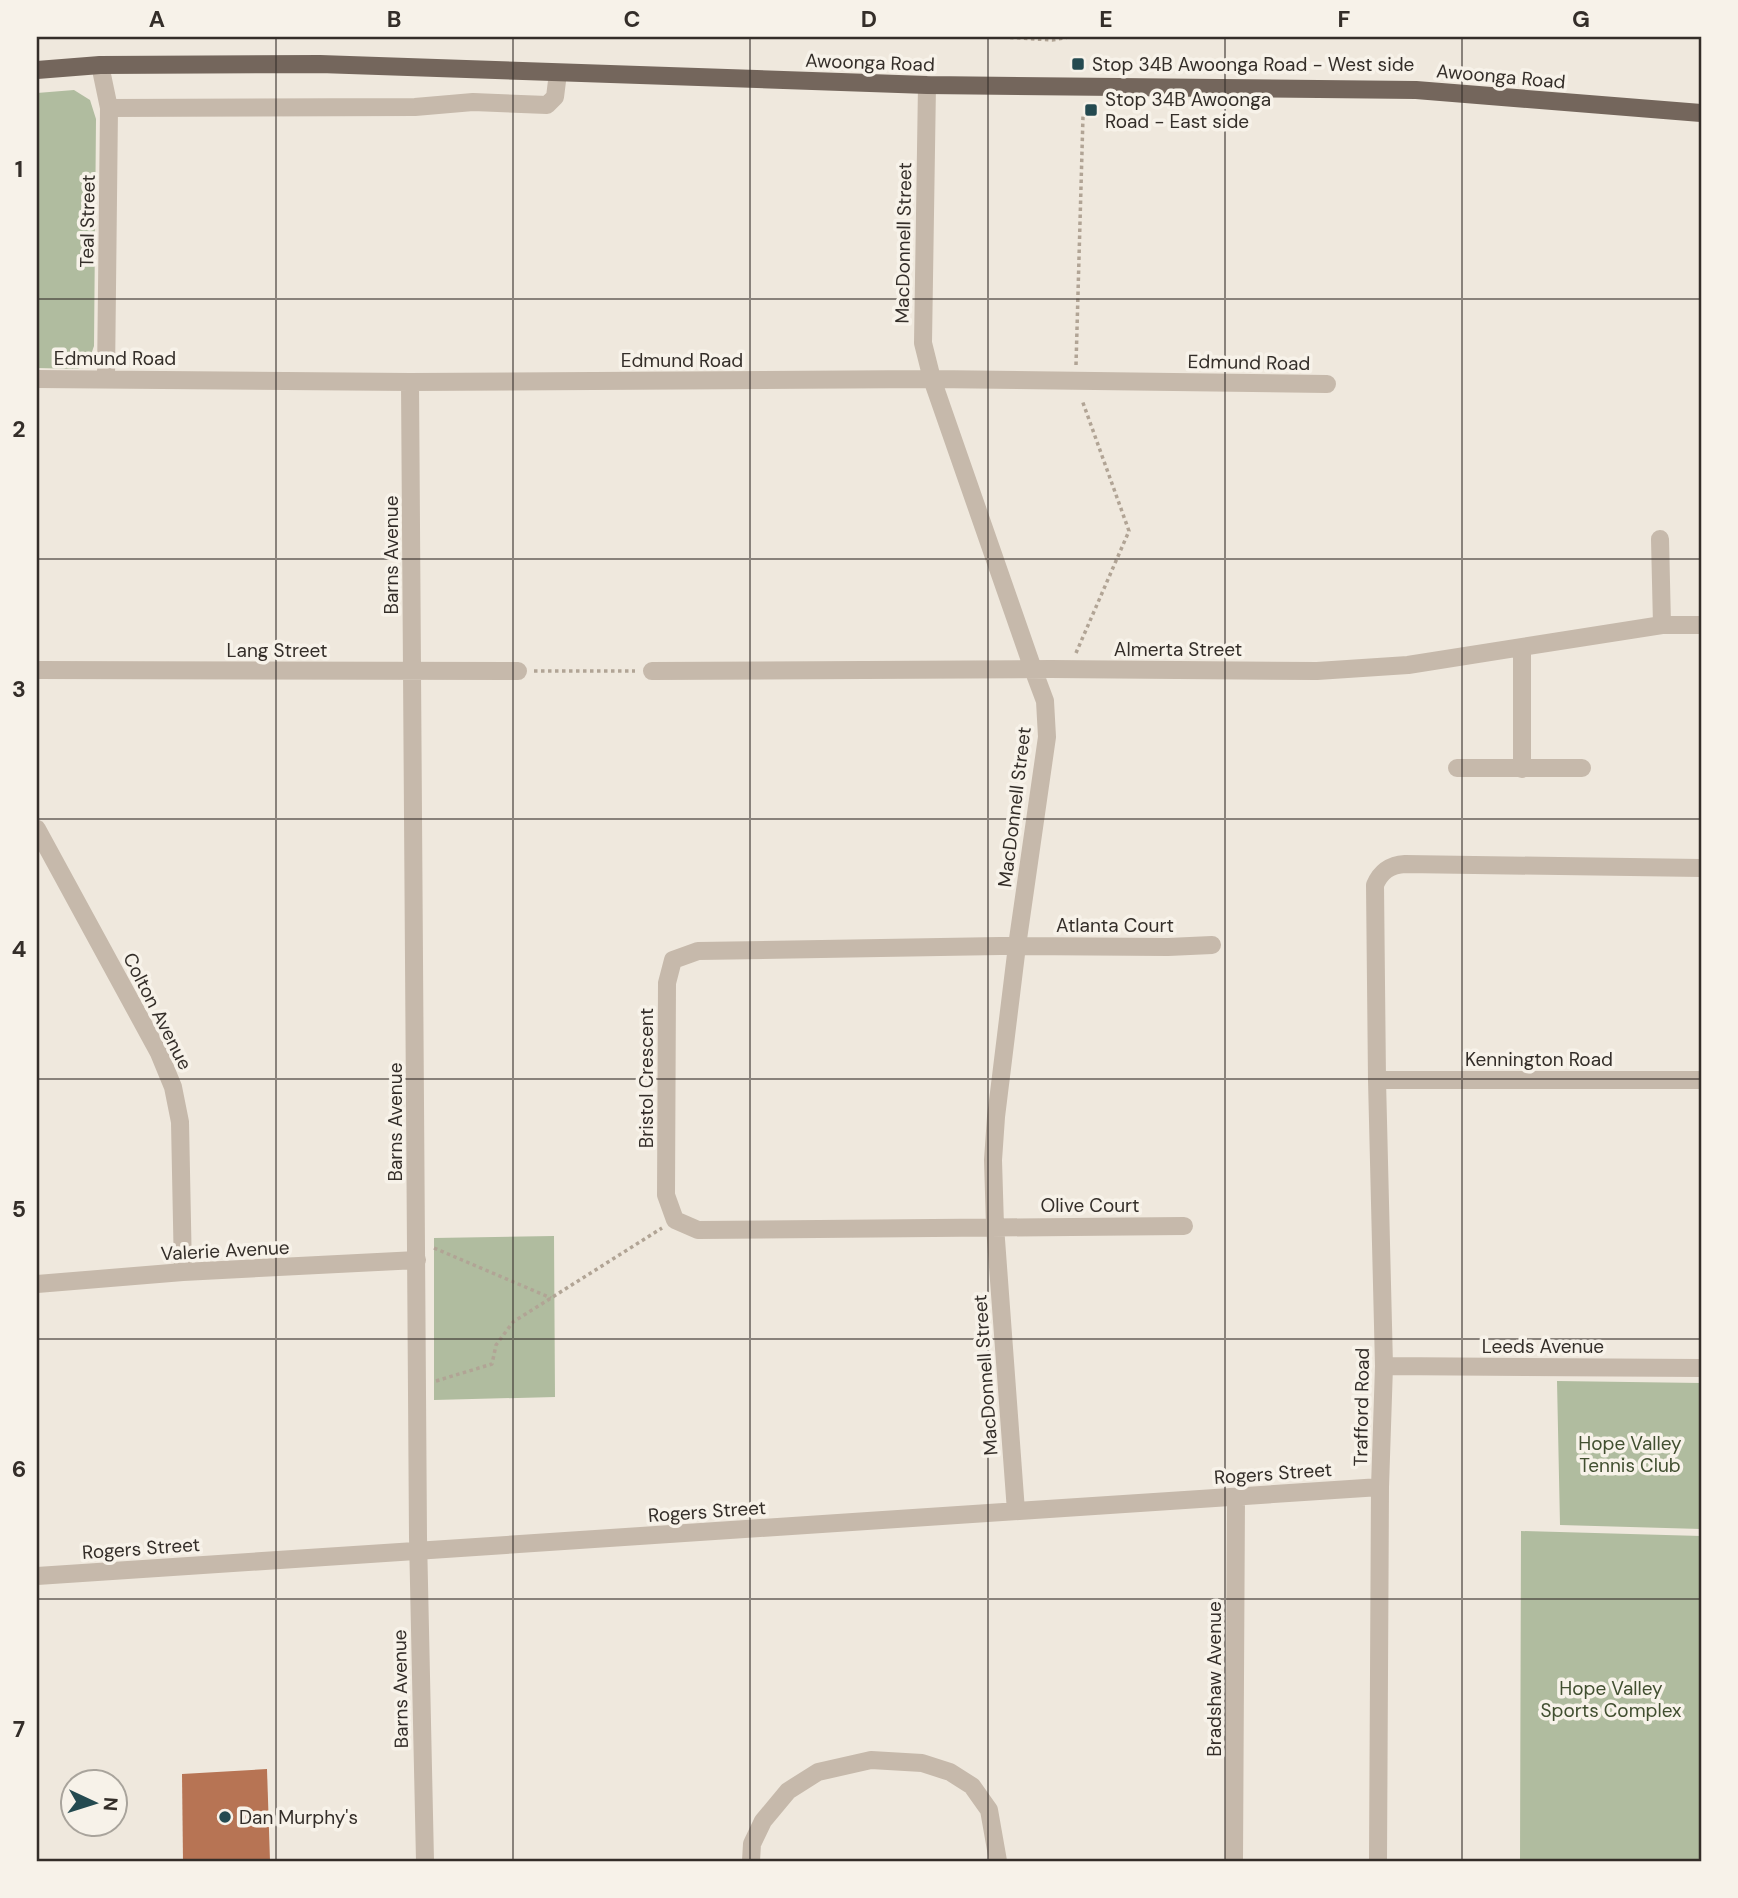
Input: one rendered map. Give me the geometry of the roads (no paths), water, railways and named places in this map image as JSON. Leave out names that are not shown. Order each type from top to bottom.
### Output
[{"type":"main road","name":"Awoonga Road","points":[[37,70],[100,65],[320,64],[927,85],[1416,90],[1701,113]]},
{"type":"street","name":"Teal Street","points":[[100,65],[109,108],[106,379]]},
{"type":"street","points":[[109,108],[415,107],[473,103],[547,105],[555,97],[558,73]]},
{"type":"street","name":"MacDonnell Street","points":[[927,85],[923,343],[932,379],[1045,701],[1047,737],[1017,946],[993,1160],[995,1226],[1016,1511]]},
{"type":"street","name":"Edmund Road","points":[[37,379],[410,382],[932,379],[1327,384]]},
{"type":"street","name":"Barns Avenue","points":[[410,382],[418,1551],[425,1861]]},
{"type":"street","points":[[1660,539],[1662,625]]},
{"type":"street","name":"Almerta Street","points":[[652,671],[1317,671],[1409,665],[1662,625],[1701,625]]},
{"type":"street","points":[[1522,647],[1522,769]]},
{"type":"street","name":"Lang Street","points":[[37,670],[518,671]]},
{"type":"street","points":[[1457,768],[1582,768]]},
{"type":"street","name":"Colton Avenue","points":[[37,829],[159,1053],[173,1087],[180,1122],[183,1272]]},
{"type":"street","name":"Trafford Road","points":[[1378,1861],[1380,1487],[1384,1366],[1374,955],[1375,885],[1380,874],[1392,865],[1405,864],[1701,868]]},
{"type":"street","name":"Atlanta Court","points":[[1017,946],[1212,945]]},
{"type":"street","name":"Bristol Crescent","points":[[995,1226],[698,1230],[675,1220],[666,1195],[667,983],[673,960],[698,951],[1017,946]]},
{"type":"street","name":"Kennington Road","points":[[1377,1080],[1701,1080]]},
{"type":"street","name":"Olive Court","points":[[995,1226],[1184,1226]]},
{"type":"street","name":"Valerie Avenue","points":[[37,1284],[183,1272],[417,1260]]},
{"type":"street","name":"Leeds Avenue","points":[[1384,1366],[1701,1368]]},
{"type":"street","name":"Rogers Street","points":[[37,1576],[1380,1487]]},
{"type":"street","name":"Bradshaw Avenue","points":[[1234,1861],[1236,1497]]},
{"type":"street","points":[[751,1861],[752,1844],[763,1821],[788,1791],[818,1772],[871,1760],[922,1763],[950,1772],[972,1786],[989,1810],[998,1861]]},
{"type":"place","name":"Stop 34B Awoonga Road - West side","points":[[1078,64]]},
{"type":"place","name":"Stop 34B Awoonga Road - East side","points":[[1091,110]]},
{"type":"place","name":"Dan Murphy's","points":[[225,1817]]},
{"type":"park label","name":"Hope Valley Tennis Club","points":[[1630,1454]]},
{"type":"park label","name":"Hope Valley Sports Complex","points":[[1611,1699]]}]
